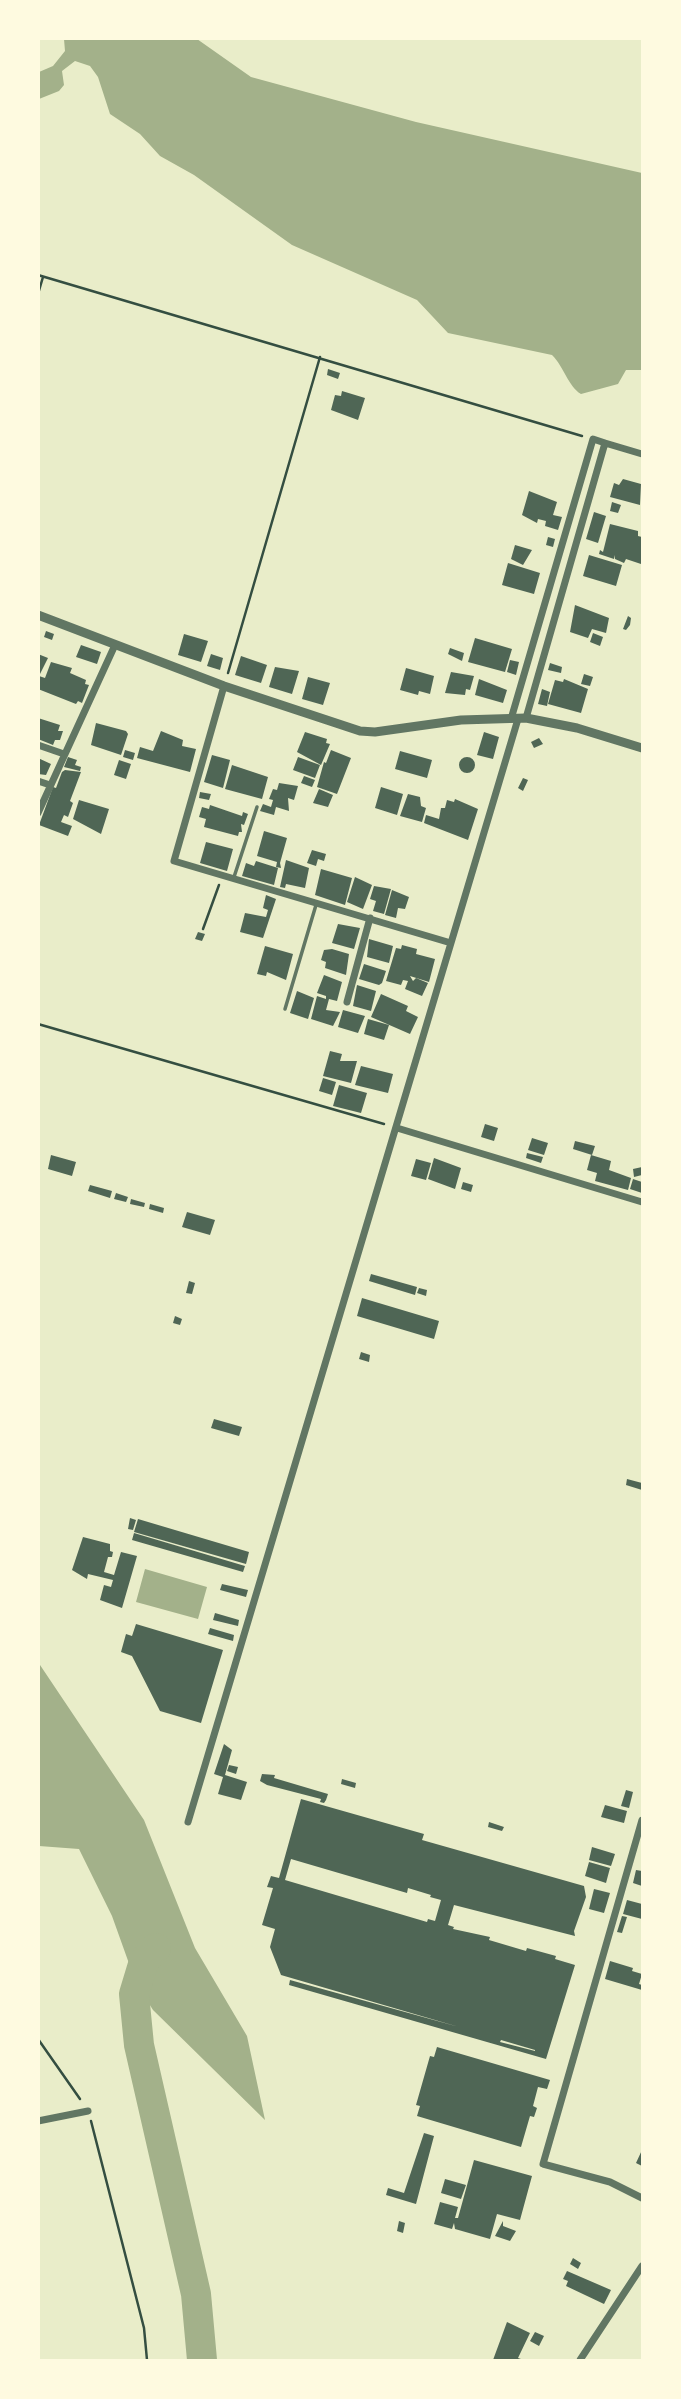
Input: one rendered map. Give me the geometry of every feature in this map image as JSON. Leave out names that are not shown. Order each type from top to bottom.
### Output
[{"type":"street","points":[[188,1822],[518,718],[526,668],[593,439],[642,454]]},
{"type":"street","points":[[518,718],[539,673],[605,443]]},
{"type":"street","points":[[567,528],[579,531]]},
{"type":"street","points":[[38,615],[224,686],[359,730],[374,732],[461,720],[518,718],[577,728],[642,748]]},
{"type":"street","points":[[38,813],[115,645]]},
{"type":"street","points":[[526,668],[539,673]]},
{"type":"street","points":[[224,686],[174,861],[451,943]]},
{"type":"street","points":[[38,745],[64,754]]},
{"type":"street","points":[[38,781],[50,785]]},
{"type":"street","points":[[347,1002],[370,918]]},
{"type":"street","points":[[397,1128],[642,1202]]},
{"type":"street","points":[[642,1820],[543,2164],[610,2182],[642,2198]]},
{"type":"street","points":[[38,2121],[88,2111]]},
{"type":"street","points":[[580,2361],[642,2266]]},
{"type":"lane","points":[[234,879],[257,807]]},
{"type":"lane","points":[[285,1009],[317,903]]},
{"type":"path","points":[[38,275],[593,439]]},
{"type":"path","points":[[38,294],[44,276]]},
{"type":"path","points":[[224,686],[320,357]]},
{"type":"path","points":[[203,929],[223,876]]},
{"type":"path","points":[[38,1024],[397,1128]]},
{"type":"path","points":[[38,2039],[88,2111],[144,2328],[147,2361]]},
{"type":"shaded area","points":[[64,39],[197,39],[251,77],[416,122],[642,173],[642,370],[626,370],[618,384],[581,394],[552,355],[448,333],[417,300],[292,245],[194,175],[160,156],[140,134],[110,114],[98,77],[90,66],[75,61],[62,71],[64,85],[59,91],[39,99],[39,72],[53,66],[65,51]]},
{"type":"shaded area","points":[[145,1569],[207,1587],[198,1619],[136,1602]]},
{"type":"shaded area","points":[[38,1662],[144,1820],[195,1948],[247,2036],[265,2120],[153,2010],[136,1983],[112,1916],[79,1849],[39,1846]]},
{"type":"building","points":[[328,369],[340,373],[338,379],[327,375]]},
{"type":"building","points":[[342,391],[365,398],[358,420],[331,410],[335,395],[341,396]]},
{"type":"building","points":[[623,479],[641,484],[640,505],[610,497],[614,483],[619,485]]},
{"type":"building","points":[[529,491],[557,502],[553,515],[562,517],[558,530],[545,526],[546,521],[538,519],[537,523],[522,515]]},
{"type":"building","points":[[612,502],[621,505],[618,513],[610,511]]},
{"type":"building","points":[[594,512],[606,516],[598,543],[586,539]]},
{"type":"building","points":[[610,524],[638,531],[638,536],[642,537],[641,564],[626,559],[624,563],[615,559],[615,555],[614,559],[599,554],[600,550],[603,552]]},
{"type":"building","points":[[548,537],[555,539],[553,547],[546,545]]},
{"type":"building","points":[[515,545],[532,550],[523,565],[511,559]]},
{"type":"building","points":[[589,555],[622,565],[616,586],[583,576]]},
{"type":"building","points":[[508,563],[540,573],[534,594],[502,585]]},
{"type":"building","points":[[575,605],[609,618],[606,633],[592,629],[588,638],[570,632]]},
{"type":"building","points":[[628,616],[631,618],[630,625],[626,630],[623,629]]},
{"type":"building","points":[[46,631],[54,634],[52,640],[44,637]]},
{"type":"building","points":[[593,633],[603,637],[600,646],[590,642]]},
{"type":"building","points":[[184,634],[208,641],[201,662],[178,655]]},
{"type":"building","points":[[475,638],[512,649],[505,672],[468,662]]},
{"type":"building","points":[[81,645],[101,652],[97,664],[76,657]]},
{"type":"building","points":[[450,648],[464,653],[462,661],[448,654]]},
{"type":"building","points":[[38,654],[48,658],[39,676],[45,678],[51,662],[72,668],[70,673],[86,680],[85,684],[89,685],[82,703],[78,701],[76,704],[38,689]]},
{"type":"building","points":[[211,654],[223,658],[220,670],[207,666]]},
{"type":"building","points":[[241,656],[267,665],[261,683],[235,675]]},
{"type":"building","points":[[510,660],[519,662],[516,675],[507,672]]},
{"type":"building","points":[[550,663],[562,667],[561,673],[548,670]]},
{"type":"building","points":[[275,667],[299,671],[292,694],[269,687]]},
{"type":"building","points":[[406,668],[434,676],[430,694],[419,691],[418,695],[400,690]]},
{"type":"building","points":[[451,672],[474,676],[470,690],[466,689],[465,695],[445,693]]},
{"type":"building","points":[[584,674],[593,677],[590,686],[581,684]]},
{"type":"building","points":[[308,677],[330,683],[323,705],[302,699]]},
{"type":"building","points":[[479,679],[507,690],[503,703],[475,695]]},
{"type":"building","points":[[564,679],[588,689],[581,713],[548,704],[555,680],[563,682]]},
{"type":"building","points":[[542,689],[550,692],[547,706],[538,704]]},
{"type":"building","points":[[38,718],[60,725],[58,731],[63,731],[60,740],[55,740],[53,745],[38,739]]},
{"type":"building","points":[[96,723],[126,731],[128,734],[121,755],[91,745]]},
{"type":"building","points":[[161,731],[183,740],[182,746],[196,749],[190,772],[137,758],[140,747],[153,751]]},
{"type":"building","points":[[305,732],[327,739],[326,743],[330,744],[321,765],[297,752]]},
{"type":"building","points":[[484,732],[499,737],[493,759],[477,755]]},
{"type":"building","points":[[539,738],[543,744],[534,748],[531,742]]},
{"type":"building","points":[[125,750],[135,753],[133,760],[123,757]]},
{"type":"building","points":[[331,750],[351,758],[337,794],[317,787],[324,762],[326,763]]},
{"type":"building","points":[[400,751],[432,760],[427,778],[395,769]]},
{"type":"building","points":[[212,755],[230,760],[223,788],[204,782]]},
{"type":"building","points":[[68,757],[77,760],[75,765],[81,767],[80,771],[64,767]]},
{"type":"building","points":[[298,757],[320,765],[315,778],[293,770]]},
{"type":"building","points":[[464,757],[470,757],[475,765],[473,771],[464,773],[459,768],[459,762]]},
{"type":"building","points":[[38,758],[51,764],[46,775],[38,774]]},
{"type":"building","points":[[119,760],[131,764],[126,779],[114,775]]},
{"type":"building","points":[[232,765],[268,777],[262,799],[225,789]]},
{"type":"building","points":[[65,770],[81,772],[70,801],[73,803],[68,817],[64,815],[61,822],[72,826],[68,836],[39,825],[53,787],[56,788]]},
{"type":"building","points":[[304,776],[315,780],[312,787],[301,783]]},
{"type":"building","points":[[523,778],[528,780],[523,791],[518,788]]},
{"type":"building","points":[[279,783],[298,786],[294,800],[288,798],[289,811],[276,807],[274,815],[260,811],[263,804],[271,807],[273,800],[269,799]]},
{"type":"building","points":[[381,787],[403,794],[397,815],[375,808]]},
{"type":"building","points":[[319,789],[333,795],[328,807],[313,803]]},
{"type":"building","points":[[200,792],[211,794],[209,800],[199,798]]},
{"type":"building","points":[[408,794],[420,797],[421,806],[426,808],[422,822],[400,816]]},
{"type":"building","points":[[455,799],[478,809],[468,840],[424,823],[426,815],[439,819],[441,808],[445,808],[447,800],[454,802]]},
{"type":"building","points":[[79,800],[109,809],[101,834],[73,819]]},
{"type":"building","points":[[210,805],[242,816],[243,812],[248,814],[244,825],[241,824],[242,832],[239,832],[238,836],[204,827],[206,819],[199,817],[202,807],[209,809]]},
{"type":"building","points":[[264,831],[287,838],[281,868],[276,867],[277,862],[257,856]]},
{"type":"building","points":[[206,842],[233,849],[227,871],[200,863]]},
{"type":"building","points":[[312,850],[326,854],[324,861],[318,859],[316,866],[307,863]]},
{"type":"building","points":[[286,860],[309,868],[305,888],[286,884],[285,888],[280,887]]},
{"type":"building","points":[[256,861],[278,868],[274,885],[242,876],[246,863],[254,866]]},
{"type":"building","points":[[321,869],[352,878],[345,905],[315,895]]},
{"type":"building","points":[[355,877],[372,885],[363,909],[347,902]]},
{"type":"building","points":[[374,886],[391,889],[384,914],[373,911],[376,901],[370,899]]},
{"type":"building","points":[[392,890],[409,897],[405,909],[398,908],[396,918],[385,915]]},
{"type":"building","points":[[266,895],[276,899],[263,938],[240,932],[245,913],[266,917],[268,910],[263,908]]},
{"type":"building","points":[[338,924],[360,928],[354,949],[332,943]]},
{"type":"building","points":[[198,932],[205,934],[202,941],[195,939]]},
{"type":"building","points":[[369,939],[393,946],[389,963],[367,957]]},
{"type":"building","points":[[402,945],[417,949],[416,954],[435,959],[429,982],[410,976],[413,981],[416,978],[428,983],[422,996],[405,989],[408,981],[403,980],[401,985],[386,981],[396,948],[401,949]]},
{"type":"building","points":[[265,946],[293,954],[286,980],[267,972],[266,976],[257,974]]},
{"type":"building","points":[[332,949],[349,954],[346,975],[325,968],[326,962],[321,960],[324,950]]},
{"type":"building","points":[[364,964],[386,971],[382,983],[379,985],[359,979]]},
{"type":"building","points":[[324,975],[342,982],[337,1001],[329,999],[326,1010],[340,1012],[333,1026],[311,1019],[317,996],[326,999],[326,996],[317,993]]},
{"type":"building","points":[[357,985],[376,991],[371,1011],[353,1006]]},
{"type":"building","points":[[297,991],[314,998],[308,1019],[290,1013]]},
{"type":"building","points":[[381,994],[408,1006],[406,1011],[418,1017],[410,1034],[371,1017]]},
{"type":"building","points":[[343,1010],[365,1016],[358,1033],[338,1027]]},
{"type":"building","points":[[368,1019],[389,1025],[384,1040],[364,1034]]},
{"type":"building","points":[[330,1051],[342,1054],[340,1061],[357,1061],[351,1083],[323,1076]]},
{"type":"building","points":[[361,1066],[393,1074],[388,1093],[355,1085]]},
{"type":"building","points":[[323,1078],[336,1082],[332,1095],[319,1091]]},
{"type":"building","points":[[339,1085],[367,1093],[361,1113],[333,1106]]},
{"type":"building","points":[[485,1124],[498,1128],[494,1141],[481,1137]]},
{"type":"building","points":[[532,1138],[548,1143],[544,1155],[528,1150]]},
{"type":"building","points":[[575,1141],[595,1146],[592,1155],[573,1149]]},
{"type":"building","points":[[527,1153],[543,1157],[541,1163],[526,1158]]},
{"type":"building","points":[[51,1155],[76,1162],[72,1176],[48,1169]]},
{"type":"building","points":[[591,1155],[611,1161],[609,1170],[631,1178],[628,1190],[595,1181],[597,1173],[587,1170]]},
{"type":"building","points":[[434,1158],[461,1168],[455,1189],[428,1179]]},
{"type":"building","points":[[416,1159],[431,1163],[426,1180],[411,1176]]},
{"type":"building","points":[[642,1167],[642,1175],[634,1177],[633,1169]]},
{"type":"building","points":[[633,1179],[642,1182],[642,1193],[630,1189]]},
{"type":"building","points":[[463,1182],[473,1185],[471,1192],[461,1189]]},
{"type":"building","points":[[90,1185],[112,1191],[110,1198],[88,1191]]},
{"type":"building","points":[[116,1193],[128,1197],[126,1202],[114,1199]]},
{"type":"building","points":[[131,1199],[145,1203],[144,1207],[130,1204]]},
{"type":"building","points":[[150,1204],[164,1208],[163,1213],[149,1209]]},
{"type":"building","points":[[187,1212],[215,1220],[210,1235],[182,1227]]},
{"type":"building","points":[[371,1274],[417,1287],[415,1295],[369,1281]]},
{"type":"building","points":[[189,1281],[195,1283],[192,1294],[186,1293]]},
{"type":"building","points":[[419,1288],[427,1290],[426,1296],[417,1293]]},
{"type":"building","points":[[362,1298],[439,1321],[434,1339],[357,1316]]},
{"type":"building","points":[[175,1316],[182,1319],[180,1325],[173,1323]]},
{"type":"building","points":[[361,1352],[370,1355],[369,1362],[359,1359]]},
{"type":"building","points":[[214,1419],[242,1427],[239,1436],[211,1428]]},
{"type":"building","points":[[627,1479],[642,1483],[642,1490],[626,1485]]},
{"type":"building","points":[[130,1518],[136,1520],[133,1530],[128,1529]]},
{"type":"building","points":[[138,1519],[249,1552],[246,1564],[134,1532]]},
{"type":"building","points":[[134,1533],[245,1566],[243,1572],[132,1540]]},
{"type":"building","points":[[83,1537],[110,1544],[112,1557],[108,1557],[104,1572],[114,1575],[121,1552],[137,1556],[122,1608],[100,1600],[104,1585],[111,1587],[113,1580],[88,1574],[87,1579],[72,1570]]},
{"type":"building","points":[[222,1584],[248,1590],[246,1597],[220,1590]]},
{"type":"building","points":[[215,1613],[239,1620],[238,1626],[213,1620]]},
{"type":"building","points":[[136,1624],[223,1650],[201,1723],[160,1711],[132,1656],[121,1652],[126,1634],[132,1636]]},
{"type":"building","points":[[210,1628],[234,1635],[233,1641],[208,1634]]},
{"type":"building","points":[[224,1744],[232,1750],[225,1775],[247,1782],[241,1800],[218,1794],[223,1777],[214,1774]]},
{"type":"building","points":[[229,1765],[238,1767],[236,1774],[227,1771]]},
{"type":"building","points":[[262,1774],[275,1775],[274,1778],[328,1794],[326,1800],[324,1803],[320,1802],[321,1799],[267,1785],[260,1781]]},
{"type":"building","points":[[342,1779],[356,1783],[355,1788],[341,1784]]},
{"type":"building","points":[[626,1790],[633,1792],[629,1808],[621,1806]]},
{"type":"building","points":[[301,1799],[424,1834],[422,1840],[584,1886],[586,1897],[574,1931],[575,1936],[454,1905],[448,1925],[454,1927],[453,1929],[490,1937],[489,1940],[526,1951],[527,1948],[556,1956],[555,1959],[575,1965],[546,2059],[289,1985],[290,1980],[459,2027],[281,1975],[270,1947],[275,1929],[262,1925],[273,1888],[267,1887],[271,1876],[279,1878]],"holes":[[[291,1859],[407,1893],[408,1888],[431,1895],[430,1897],[441,1900],[435,1921],[428,1919],[427,1922],[285,1880]],[[501,2040],[535,2050],[535,2051],[500,2042]]]},
{"type":"building","points":[[605,1805],[627,1811],[624,1823],[601,1817]]},
{"type":"building","points":[[489,1822],[504,1827],[502,1831],[488,1827]]},
{"type":"building","points":[[592,1847],[615,1854],[611,1866],[589,1860]]},
{"type":"building","points":[[589,1862],[610,1868],[606,1883],[585,1876]]},
{"type":"building","points":[[636,1870],[642,1871],[642,1886],[633,1883]]},
{"type":"building","points":[[594,1889],[610,1893],[604,1913],[589,1909]]},
{"type":"building","points":[[627,1900],[642,1904],[642,1919],[623,1914]]},
{"type":"building","points":[[622,1916],[627,1917],[622,1933],[617,1932]]},
{"type":"building","points":[[610,1961],[633,1968],[632,1971],[642,1974],[639,1984],[642,1985],[642,1990],[605,1979]]},
{"type":"building","points":[[437,2047],[550,2080],[547,2089],[538,2087],[533,2106],[537,2108],[534,2117],[530,2116],[521,2147],[417,2116],[420,2106],[416,2105],[430,2056],[434,2057]]},
{"type":"building","points":[[424,2133],[434,2136],[416,2204],[386,2195],[388,2188],[404,2193]]},
{"type":"building","points":[[642,2150],[642,2166],[636,2163]]},
{"type":"building","points":[[474,2160],[532,2176],[520,2220],[497,2214],[490,2239],[455,2229],[454,2223],[452,2229],[434,2224],[440,2202],[458,2207],[455,2218],[458,2218]]},
{"type":"building","points":[[445,2179],[466,2185],[461,2199],[441,2193]]},
{"type":"building","points":[[399,2221],[405,2223],[403,2233],[397,2231]]},
{"type":"building","points":[[503,2221],[503,2226],[516,2231],[510,2241],[495,2236]]},
{"type":"building","points":[[573,2258],[581,2263],[578,2269],[570,2264]]},
{"type":"building","points":[[567,2271],[611,2290],[604,2304],[566,2286],[568,2281],[563,2279]]},
{"type":"building","points":[[507,2322],[530,2333],[518,2358],[524,2360],[493,2360]]},
{"type":"building","points":[[535,2332],[544,2336],[539,2346],[530,2341]]},
{"type":"waterway","points":[[156,1948],[144,1961],[134,1994],[139,2045],[196,2294],[202,2360]]}]
